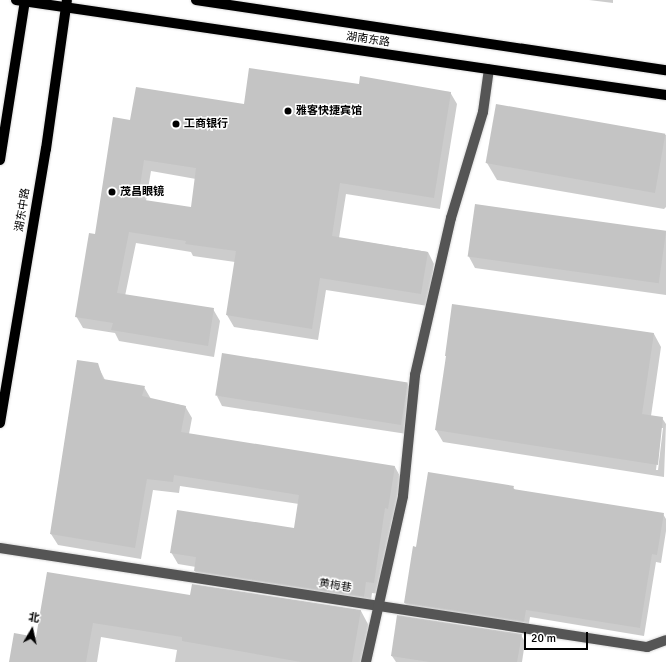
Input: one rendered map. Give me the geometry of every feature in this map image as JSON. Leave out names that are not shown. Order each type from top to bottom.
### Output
[{"type":"main road","points":[[0,160],[22,0]]},
{"type":"main road","name":"湖南东路","points":[[22,0],[67,4],[666,95]]},
{"type":"main road","points":[[196,0],[666,70]]},
{"type":"main road","name":"湖东中路","points":[[0,423],[46,149],[67,4]]},
{"type":"street","points":[[366,662],[403,496],[415,375],[451,218],[483,112],[488,69]]},
{"type":"street","name":"黄梅巷","points":[[0,548],[647,647],[666,640]]},
{"type":"building","points":[[249,68],[359,84],[360,76],[451,92],[434,198],[340,183],[332,236],[428,252],[421,294],[320,278],[312,329],[226,315],[236,251],[185,244],[186,241],[129,232],[117,293],[214,308],[208,346],[111,330],[113,323],[75,317],[89,233],[95,234],[113,117],[130,120],[136,87],[244,104]],"holes":[[[144,160],[196,168],[191,207],[138,199]]]},
{"type":"building","points":[[496,104],[665,134],[655,193],[486,163]]},
{"type":"building","points":[[475,204],[666,231],[659,283],[468,256]]},
{"type":"building","points":[[452,304],[654,333],[642,414],[663,417],[658,465],[435,430]]},
{"type":"building","points":[[222,353],[408,382],[401,425],[215,395]]},
{"type":"building","points":[[77,360],[98,363],[103,379],[145,386],[142,396],[186,406],[181,432],[395,466],[388,509],[385,508],[374,583],[366,582],[364,597],[194,571],[196,557],[170,553],[177,510],[294,528],[299,495],[174,475],[173,482],[147,479],[135,548],[50,534]]},
{"type":"building","points":[[428,472],[514,486],[513,489],[664,513],[657,555],[652,554],[640,628],[526,610],[524,622],[404,603],[413,546],[416,547]]},
{"type":"building","points":[[47,572],[190,595],[192,584],[361,610],[352,662],[301,662],[182,641],[182,637],[93,623],[86,662],[9,662],[14,633],[36,637]]},
{"type":"building","points":[[397,615],[522,634],[517,662],[430,662],[391,656]]},
{"type":"place","name":"雅客快捷宾馆","points":[[288,111]]},
{"type":"place","name":"工商银行","points":[[176,124]]},
{"type":"place","name":"茂昌眼镜","points":[[112,192]]}]
